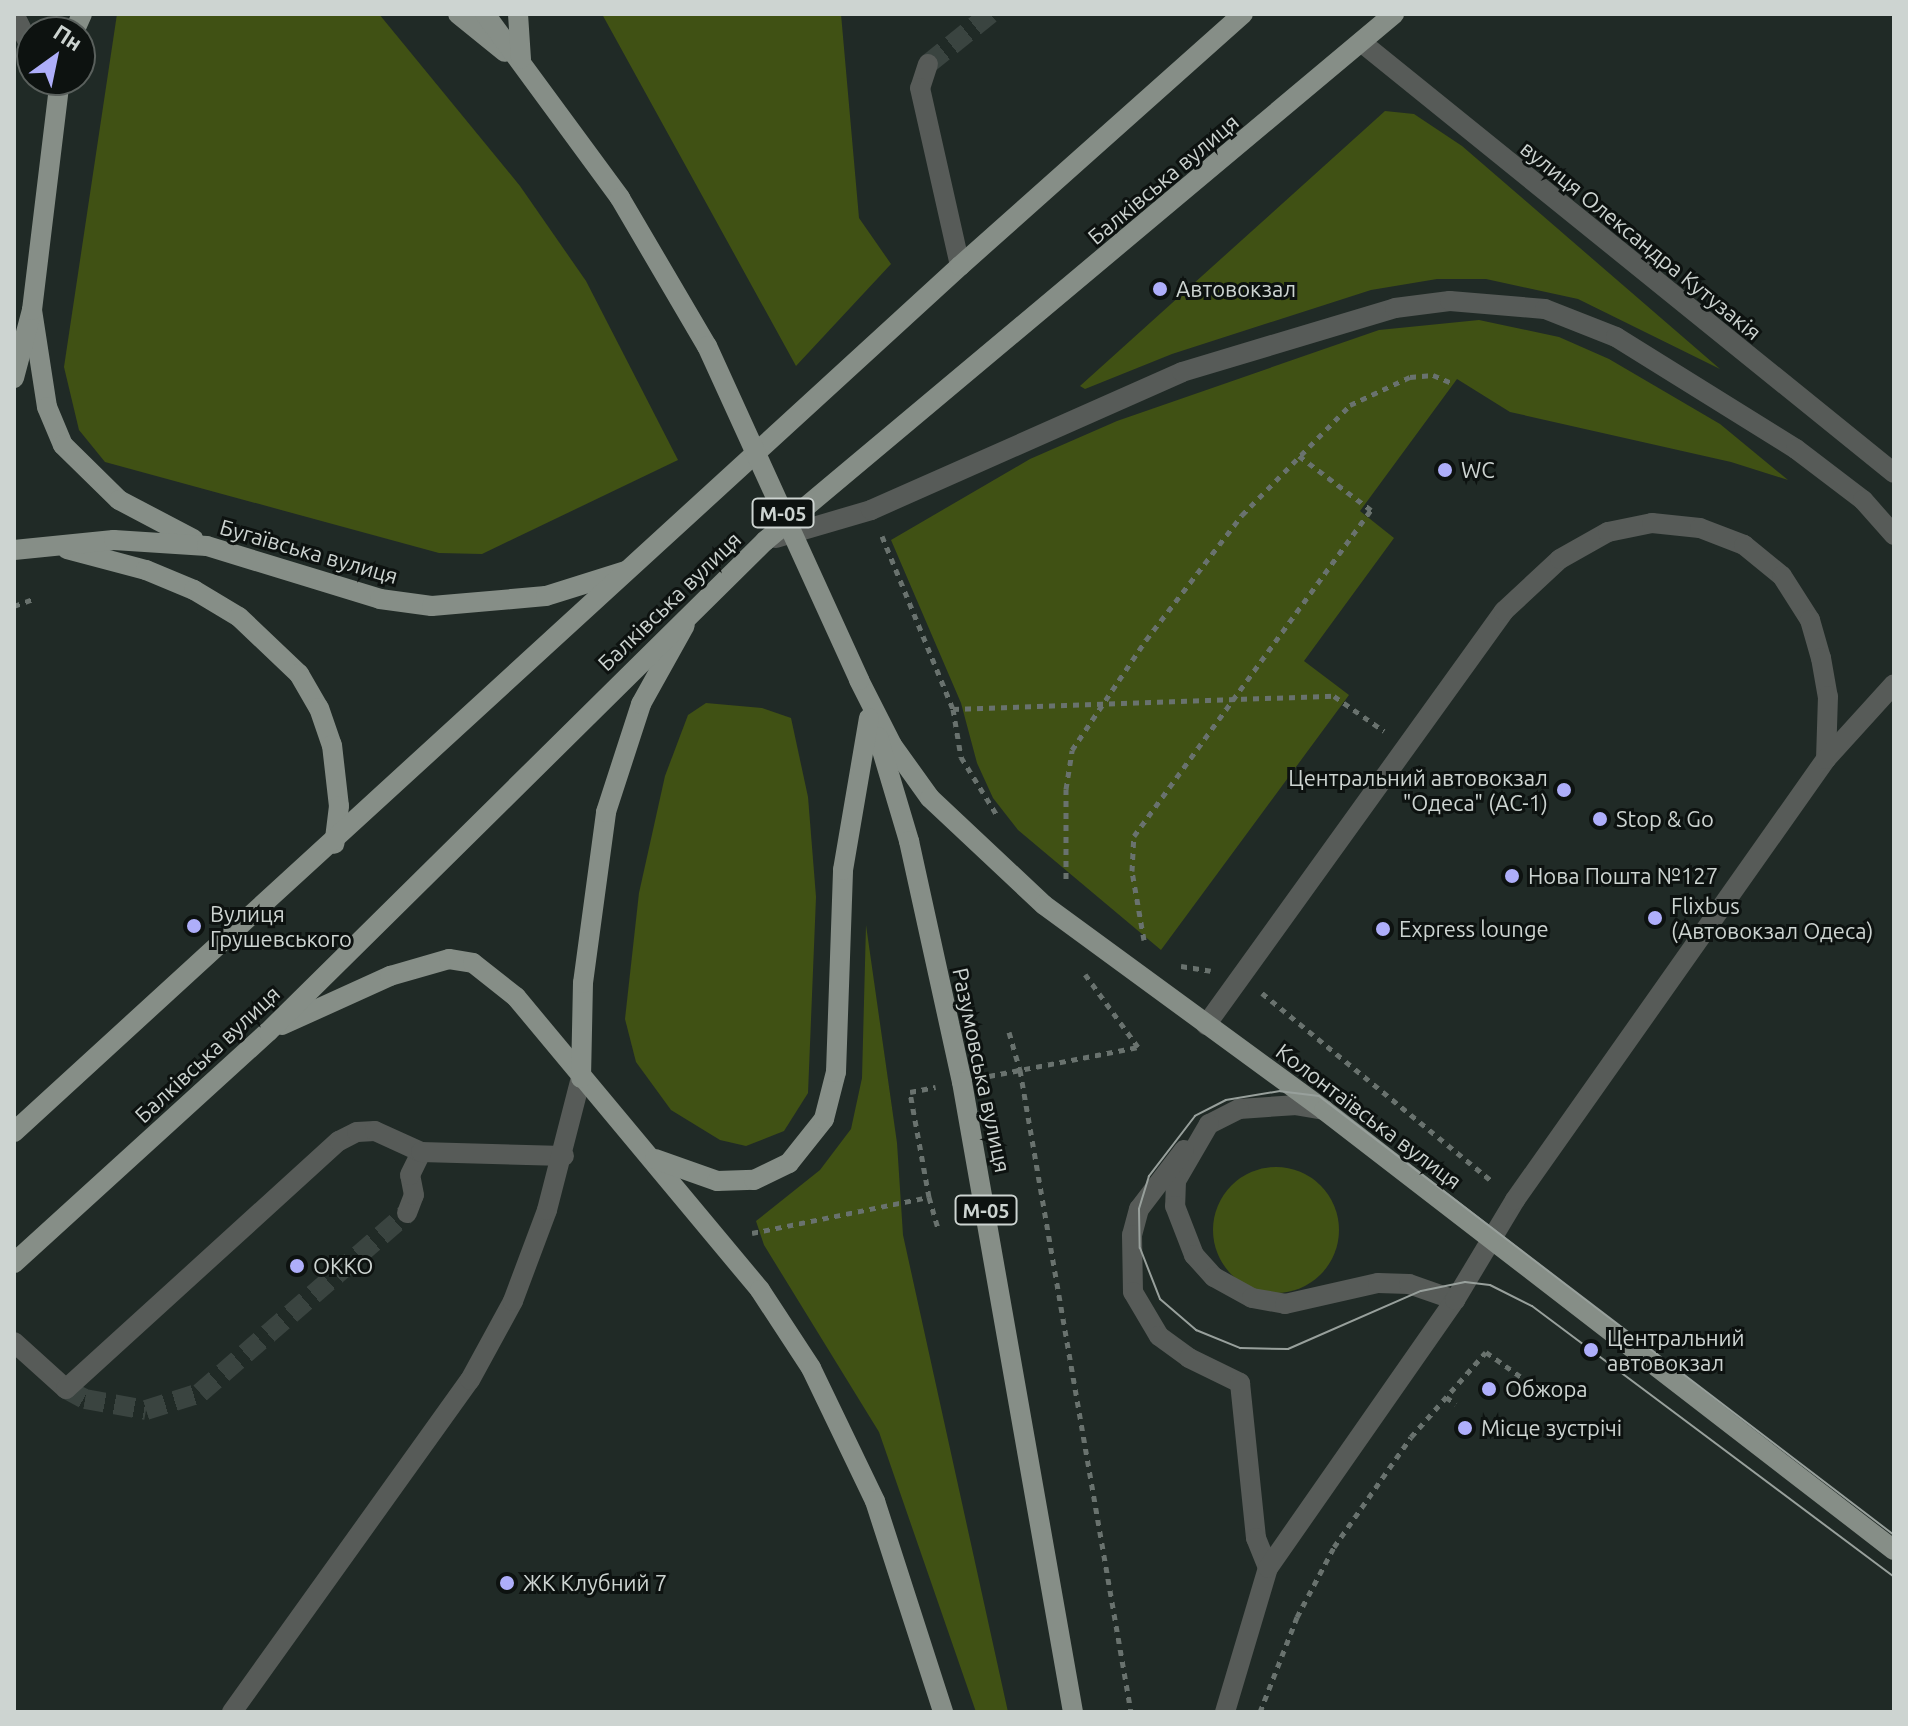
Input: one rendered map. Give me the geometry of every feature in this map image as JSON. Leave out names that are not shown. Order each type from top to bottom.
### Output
[{"type":"main road","points":[[458,14],[526,66]]},
{"type":"main road","name":"М-05","points":[[485,14],[620,198],[707,346],[859,680]]},
{"type":"main road","points":[[518,14],[526,66]]},
{"type":"main road","points":[[14,1132],[334,844],[960,266],[1243,14]]},
{"type":"main road","name":"Балківська вулиця","points":[[14,1263],[268,1032],[698,602],[765,541],[1394,14]]},
{"type":"main road","points":[[14,378],[32,310],[56,96]]},
{"type":"main road","points":[[32,310],[47,407],[63,445],[119,500],[207,546]]},
{"type":"main road","name":"Бугаївська вулиця","points":[[14,550],[48,544],[114,540],[207,546],[380,599],[432,606],[546,596],[634,569]]},
{"type":"main road","points":[[48,544],[146,570],[194,590],[270,643],[313,696],[332,745],[339,806],[334,844]]},
{"type":"main road","points":[[581,1078],[586,954],[616,773],[641,704],[698,602]]},
{"type":"main road","name":"Разумовська вулиця","points":[[859,680],[909,841],[962,1082],[1073,1712]]},
{"type":"main road","name":"Колонтаївська вулиця","points":[[859,680],[908,770],[979,849],[1044,905],[1324,1110],[1894,1550]]},
{"type":"main road","points":[[650,1157],[717,1181],[754,1180],[789,1163],[824,1119],[836,1072],[843,870],[870,714]]},
{"type":"main road","points":[[268,1032],[423,964],[473,963],[516,997],[581,1078],[720,1239],[803,1355],[848,1437],[875,1501],[943,1712]]},
{"type":"street","name":"вулиця Олександра Кутузакія","points":[[1361,42],[1894,473]]},
{"type":"street","points":[[928,64],[920,88],[960,266]]},
{"type":"street","points":[[765,541],[871,510],[1182,372],[1395,308],[1496,301],[1545,309],[1602,331],[1684,377],[1796,449],[1863,500],[1894,535]]},
{"type":"street","points":[[1206,1025],[1504,611],[1560,559],[1608,532],[1652,523],[1700,528],[1744,545],[1782,576],[1810,620],[1821,658],[1828,696],[1826,759]]},
{"type":"street","points":[[1225,1712],[1268,1568],[1455,1300],[1490,1238],[1826,759],[1894,684]]},
{"type":"street","points":[[232,1712],[470,1380],[513,1301],[564,1156],[581,1078]]},
{"type":"street","points":[[1268,1568],[1256,1538],[1240,1383],[1189,1358],[1159,1336],[1133,1292],[1132,1235],[1139,1209],[1163,1173],[1209,1124],[1239,1109],[1283,1105],[1324,1110]]},
{"type":"street","points":[[1209,1124],[1176,1181],[1175,1206],[1194,1255],[1214,1277],[1252,1298],[1285,1304],[1378,1283],[1409,1284],[1455,1300]]},
{"type":"street","points":[[14,1342],[66,1389],[339,1141],[375,1131],[421,1152],[564,1156]]},
{"type":"street","points":[[407,1213],[414,1195],[410,1175],[421,1152]]},
{"type":"path","points":[[1066,879],[1068,768],[1081,732],[1242,515],[1350,405],[1383,386],[1433,375],[1454,384]]},
{"type":"path","points":[[1144,942],[1132,871],[1134,836],[1371,510],[1298,455]]},
{"type":"path","points":[[871,510],[953,709],[1334,696],[1406,747]]},
{"type":"path","points":[[14,606],[33,599]]},
{"type":"path","points":[[939,1231],[929,1197],[910,1092],[1138,1047],[1084,973]]},
{"type":"path","points":[[1009,1032],[1020,1070],[1131,1712]]},
{"type":"path","points":[[720,1239],[929,1197]]},
{"type":"path","points":[[1268,1684],[1334,1547],[1411,1437],[1486,1352],[1524,1379]]},
{"type":"path","points":[[1446,1397],[1456,1404]]},
{"type":"green space","points":[[117,14],[379,14],[520,186],[586,281],[678,460],[482,554],[439,553],[105,462],[79,430],[64,367]]},
{"type":"green space","points":[[602,14],[841,14],[859,218],[891,264],[796,366]]},
{"type":"green space","points":[[1385,111],[1414,114],[1462,146],[1720,369],[1578,299],[1486,279],[1437,279],[1371,290],[1172,354],[1085,389],[1080,386]]},
{"type":"green space","points":[[1479,320],[1559,337],[1609,359],[1720,424],[1788,480],[1731,462],[1510,412],[1457,379],[1360,511],[1394,538],[1304,661],[1349,695],[1161,950],[1018,830],[993,798],[977,763],[961,703],[891,540],[1030,459],[1117,421],[1379,330]]},
{"type":"green space","points":[[706,703],[762,708],[791,718],[808,797],[816,897],[808,1093],[784,1131],[746,1146],[720,1140],[671,1110],[636,1062],[625,1019],[639,893],[665,776],[688,715]]},
{"type":"green space","points":[[866,925],[897,1143],[903,1235],[1008,1712],[976,1712],[879,1432],[764,1245],[756,1221],[820,1170],[851,1129],[862,1078]]},
{"type":"green space","points":[[1276,1167],[1300,1172],[1320,1186],[1334,1206],[1339,1230],[1334,1254],[1320,1274],[1300,1288],[1276,1293],[1252,1288],[1232,1274],[1218,1254],[1213,1230],[1218,1206],[1232,1186],[1252,1172]]},
{"type":"tunnel","points":[[928,64],[990,14]]},
{"type":"tunnel","points":[[66,1389],[85,1399],[146,1410],[200,1393],[407,1213]]},
{"type":"tram line","points":[[1894,1535],[1319,1096],[1280,1091],[1226,1100],[1195,1116],[1149,1176],[1139,1209],[1140,1248],[1160,1299],[1196,1330],[1240,1348],[1288,1349],[1421,1291],[1465,1282],[1490,1285],[1532,1306],[1894,1577]]},
{"type":"place","name":"Автовокзал","points":[[1160,289]]},
{"type":"place","name":"WC","points":[[1445,470]]},
{"type":"place","name":"Центральний автовокзал \"Одеса\" (АС-1)","points":[[1564,790]]},
{"type":"place","name":"Stop & Go","points":[[1600,819]]},
{"type":"place","name":"Нова Пошта №127","points":[[1512,876]]},
{"type":"place","name":"Flixbus (Автовокзал Одеса)","points":[[1655,918]]},
{"type":"place","name":"Вулиця Грушевського","points":[[194,926]]},
{"type":"place","name":"Express lounge","points":[[1383,929]]},
{"type":"place","name":"ОККО","points":[[297,1266]]},
{"type":"place","name":"Центральний автовокзал","points":[[1591,1350]]},
{"type":"place","name":"Обжора","points":[[1489,1389]]},
{"type":"place","name":"Місце зустрічі","points":[[1465,1428]]},
{"type":"place","name":"ЖК Клубний 7","points":[[507,1583]]}]
